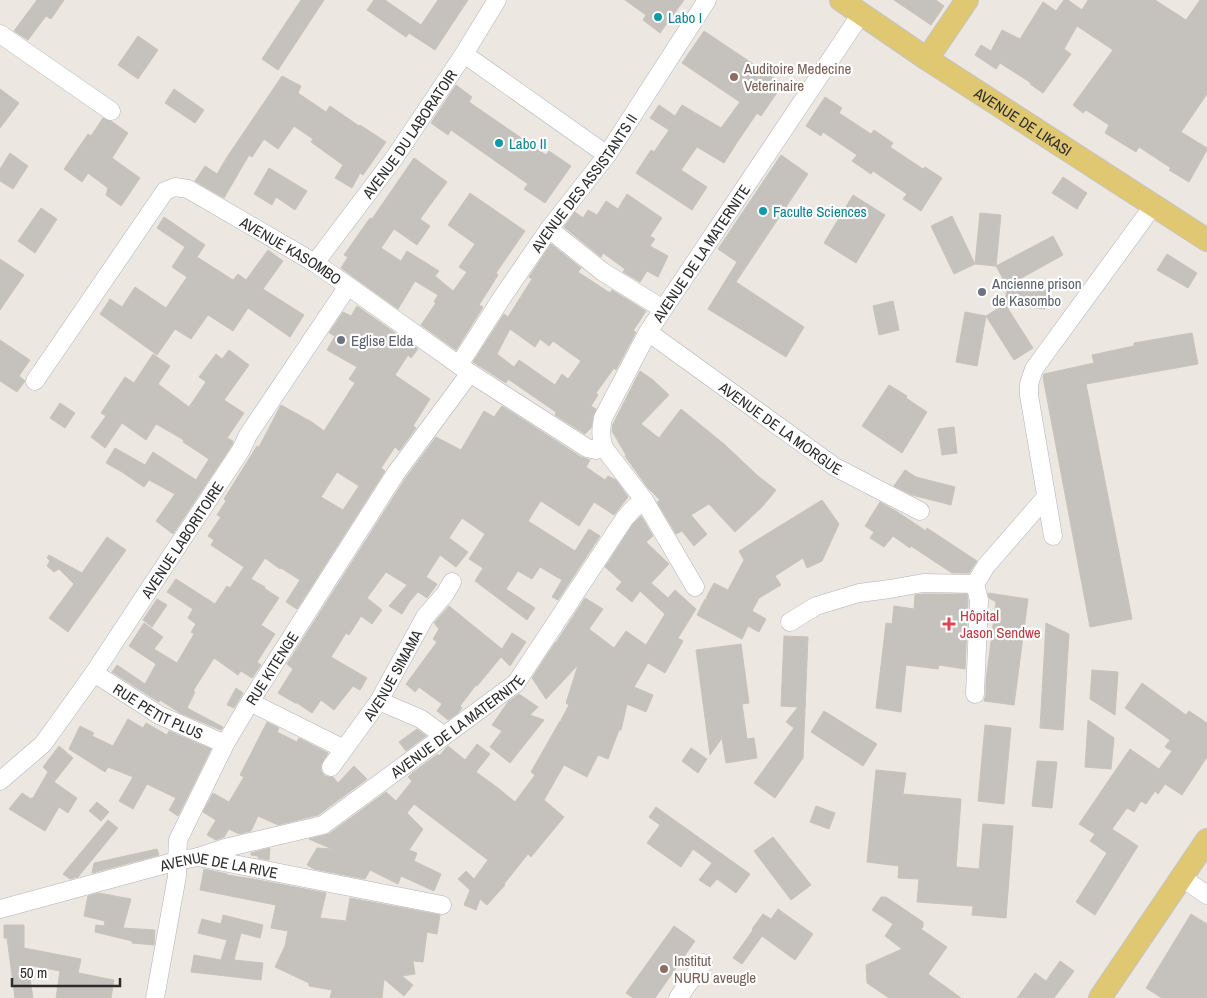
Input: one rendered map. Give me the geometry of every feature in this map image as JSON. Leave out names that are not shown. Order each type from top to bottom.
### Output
[{"type":"main road","name":"AVENUE DE LIKASI","points":[[841,0],[927,59],[1154,206],[1203,229]]},
{"type":"main road","points":[[927,59],[967,0]]},
{"type":"main road","points":[[1100,998],[1207,840]]},
{"type":"street","name":"AVENUE DU LABORATOIR","points":[[315,263],[395,158],[464,54],[497,0]]},
{"type":"street","name":"AVENUE DES ASSISTANTS II","points":[[464,369],[502,299],[549,229],[607,155],[706,0]]},
{"type":"street","name":"AVENUE DE LA MATERNITE","points":[[604,448],[601,439],[603,418],[648,332],[862,14]]},
{"type":"street","points":[[0,34],[112,111]]},
{"type":"street","points":[[464,54],[607,155]]},
{"type":"street","name":"AVENUE KASOMBO","points":[[35,381],[165,191],[175,186],[188,189],[315,263],[464,369],[587,448],[596,450],[604,448]]},
{"type":"street","points":[[1053,536],[1028,396],[1028,384],[1034,369],[1154,206]]},
{"type":"street","points":[[549,229],[603,272],[663,309]]},
{"type":"street","name":"AVENUE LABORITOIRE","points":[[0,781],[43,744],[94,673],[241,450],[248,435],[348,286]]},
{"type":"street","name":"AVENUE DE LA MORGUE","points":[[648,332],[835,468],[920,511]]},
{"type":"street","name":"RUE KITENGE","points":[[155,998],[177,876],[178,840],[225,744],[464,369]]},
{"type":"street","points":[[604,448],[644,500],[695,587]]},
{"type":"street","points":[[975,694],[978,600],[975,584],[986,566],[1046,497]]},
{"type":"street","name":"AVENUE DE LA MATERNITE","points":[[198,857],[225,848],[323,825],[516,683],[625,518],[644,500]]},
{"type":"street","name":"AVENUE SIMAMA","points":[[331,767],[379,701],[426,617],[445,594],[452,582]]},
{"type":"street","points":[[790,622],[816,606],[859,593],[890,590],[923,583],[975,584]]},
{"type":"street","name":"RUE PETIT PLUS","points":[[94,673],[160,716],[225,744]]},
{"type":"street","points":[[379,701],[421,719],[444,736]]},
{"type":"street","points":[[250,702],[344,749]]},
{"type":"street","name":"AVENUE DE LA RIVE","points":[[0,909],[176,861],[198,857],[442,905]]},
{"type":"street","points":[[1181,877],[1207,895]]},
{"type":"street","points":[[678,998],[703,963]]},
{"type":"building","points":[[37,0],[64,0],[51,19],[46,16],[28,40],[14,31]]},
{"type":"building","points":[[301,0],[324,0],[278,70],[262,59]]},
{"type":"building","points":[[374,0],[385,0],[421,25],[438,0],[468,0],[435,50],[409,33],[406,37],[367,10]]},
{"type":"building","name":"Labo I","points":[[625,0],[684,0],[660,33],[643,20],[646,15]]},
{"type":"building","points":[[894,0],[936,0],[944,6],[931,25]]},
{"type":"building","points":[[1064,0],[1068,0],[1082,10],[1088,0],[1155,0],[1186,20],[1200,0],[1207,0],[1207,94],[1181,132],[1207,148],[1207,150],[1189,182],[1169,170],[1171,168],[1139,147],[1136,152],[1105,133],[1109,125],[1086,110],[1083,113],[1073,105],[1113,50],[1077,26],[1064,49],[1071,54],[1043,93],[1000,63],[996,69],[975,55],[981,45],[991,51],[1002,30],[1020,39],[1043,2],[1056,11]]},
{"type":"building","points":[[704,31],[783,84],[761,116],[757,113],[724,163],[697,147],[681,170],[707,187],[692,210],[636,173],[651,150],[654,152],[669,130],[650,118],[659,105],[675,116],[682,105],[721,128],[740,102],[682,63]]},
{"type":"building","points":[[138,36],[158,50],[138,79],[118,65]]},
{"type":"building","points":[[282,76],[301,86],[298,93],[326,112],[330,106],[386,142],[363,175],[360,173],[352,188],[335,178],[343,165],[311,142],[313,139],[294,126],[278,149],[264,139],[252,157],[249,155],[224,198],[195,181],[205,166],[217,174]]},
{"type":"building","name":"Labo II","points":[[456,85],[472,97],[469,102],[546,155],[549,151],[571,166],[545,203],[524,189],[528,184],[451,130],[448,135],[431,123]]},
{"type":"building","points":[[0,89],[19,103],[0,128]]},
{"type":"building","points":[[174,89],[204,110],[195,123],[165,103]]},
{"type":"building","points":[[825,97],[842,108],[839,113],[871,134],[874,130],[893,143],[890,147],[923,169],[925,167],[942,178],[921,211],[903,199],[907,194],[873,171],[871,174],[852,161],[857,155],[823,132],[821,136],[806,126]]},
{"type":"building","points":[[103,118],[111,121],[128,133],[112,158],[140,178],[121,206],[106,195],[108,188],[88,173],[82,182],[64,169],[88,134],[91,136]]},
{"type":"building","points":[[10,153],[28,166],[13,189],[0,181],[0,169]]},
{"type":"building","points":[[781,155],[808,174],[736,282],[804,327],[786,357],[708,309],[737,262],[718,249]]},
{"type":"building","points":[[414,158],[447,182],[420,219],[430,226],[417,245],[394,229],[381,248],[401,261],[407,251],[439,271],[435,276],[453,291],[467,272],[459,267],[475,244],[448,225],[470,193],[525,231],[496,273],[498,275],[479,305],[483,307],[456,350],[421,325],[436,303],[434,302],[438,295],[415,281],[398,309],[341,268],[348,257],[344,255],[370,218],[372,219]]},
{"type":"building","points":[[269,168],[307,191],[295,210],[276,197],[272,205],[254,194]]},
{"type":"building","points":[[1063,177],[1087,193],[1077,209],[1052,193]]},
{"type":"building","points":[[627,194],[662,218],[650,236],[655,239],[650,246],[668,256],[658,277],[647,271],[640,282],[623,272],[625,269],[603,253],[601,257],[564,227],[575,212],[583,218],[588,210],[597,215],[606,201],[618,209]]},
{"type":"building","points":[[853,195],[885,215],[856,263],[824,243]]},
{"type":"building","points":[[41,208],[57,219],[35,253],[18,241]]},
{"type":"building","points":[[980,213],[1001,215],[996,266],[975,264]]},
{"type":"building","points":[[952,216],[975,264],[954,274],[931,226]]},
{"type":"building","points":[[164,217],[205,245],[197,257],[233,280],[238,274],[246,280],[268,250],[283,261],[263,289],[304,315],[290,337],[248,308],[233,331],[208,315],[191,339],[175,329],[157,355],[100,314],[110,299],[122,307],[135,287],[166,308],[187,277],[172,267],[185,247],[157,228]]},
{"type":"building","points":[[1053,236],[1063,255],[1007,286],[996,266]]},
{"type":"building","points":[[551,244],[581,268],[578,272],[610,293],[612,290],[646,311],[633,331],[636,332],[616,370],[614,368],[596,393],[598,395],[591,406],[596,409],[591,428],[585,434],[555,415],[556,412],[508,379],[506,383],[473,362],[504,314],[508,317],[532,279],[529,277]],"holes":[[[510,329],[535,347],[540,339],[549,346],[553,341],[581,361],[568,379],[562,374],[555,385],[519,360],[514,367],[497,354]]]},
{"type":"building","points":[[1167,254],[1197,273],[1188,288],[1157,270]]},
{"type":"building","points":[[0,259],[24,275],[0,310]]},
{"type":"building","points":[[1007,286],[1047,291],[1045,309],[1005,304]]},
{"type":"building","points":[[893,301],[899,330],[879,335],[873,306]]},
{"type":"building","points":[[1005,304],[1033,348],[1014,360],[986,316]]},
{"type":"building","points":[[357,306],[418,349],[411,358],[408,355],[395,375],[430,399],[413,426],[416,428],[399,451],[395,447],[381,468],[385,471],[297,609],[286,602],[300,580],[265,558],[251,579],[279,598],[261,625],[275,634],[257,662],[261,665],[252,678],[241,671],[238,675],[214,658],[193,691],[195,692],[187,708],[223,727],[221,730],[180,713],[160,700],[159,702],[112,672],[117,665],[145,684],[156,664],[129,646],[144,623],[163,637],[154,649],[177,663],[194,634],[191,632],[196,624],[188,618],[193,609],[167,592],[176,579],[215,604],[227,586],[230,588],[244,567],[211,545],[214,540],[208,536],[221,517],[217,515],[226,501],[224,499],[257,446],[259,447],[281,405],[309,420],[324,431],[355,383],[349,379],[357,367],[327,350],[335,336],[329,333],[343,312],[351,316]],"holes":[[[337,472],[359,486],[343,510],[321,497]]]},
{"type":"building","points":[[965,312],[986,316],[977,366],[956,362]]},
{"type":"building","points":[[1192,333],[1198,364],[1086,384],[1132,619],[1090,627],[1043,377],[1044,374],[1094,363],[1092,355],[1134,346],[1134,343]]},
{"type":"building","points":[[0,340],[30,360],[19,376],[25,381],[17,392],[0,381]]},
{"type":"building","points":[[229,350],[249,365],[224,400],[244,413],[227,438],[233,441],[232,445],[173,534],[156,521],[175,494],[149,480],[144,487],[106,463],[115,448],[145,465],[153,452],[196,480],[209,459],[183,442],[184,440],[156,424],[146,440],[122,423],[105,448],[91,437],[106,416],[101,413],[125,377],[134,383],[153,354],[170,366],[158,384],[189,407],[206,382],[199,377],[216,354],[222,359]]},
{"type":"building","points":[[640,371],[669,395],[641,424],[659,438],[681,409],[776,490],[762,507],[735,532],[709,504],[691,515],[707,534],[694,546],[682,531],[676,534],[657,502],[660,500],[648,488],[625,456],[612,431],[613,424]]},
{"type":"building","points":[[889,385],[927,412],[902,453],[862,426]]},
{"type":"building","points":[[60,403],[75,413],[65,428],[50,418]]},
{"type":"building","points":[[502,406],[581,457],[590,460],[586,467],[605,480],[608,476],[616,480],[628,497],[614,515],[594,502],[579,526],[540,502],[528,521],[575,551],[589,529],[600,536],[558,600],[552,597],[562,580],[540,567],[532,579],[518,571],[506,589],[535,608],[527,620],[475,581],[483,568],[469,559],[485,534],[462,518],[449,538],[468,552],[456,567],[440,555],[426,577],[437,584],[427,598],[418,592],[402,614],[389,606],[407,585],[386,572],[367,598],[382,610],[372,624],[361,616],[349,635],[346,633],[331,657],[367,678],[360,690],[353,686],[334,710],[321,700],[312,713],[278,693],[293,669],[287,664],[405,479],[436,437],[461,450],[484,411],[494,417]]},
{"type":"building","points":[[954,427],[957,453],[942,455],[938,429]]},
{"type":"building","points":[[905,470],[916,477],[955,487],[951,505],[912,495],[894,486]]},
{"type":"building","points":[[822,500],[839,524],[822,561],[807,568],[803,558],[775,576],[781,585],[759,598],[752,611],[766,619],[759,632],[748,626],[742,639],[697,615],[705,599],[709,603],[706,598],[714,583],[728,590],[744,560],[739,551]]},
{"type":"building","points":[[880,502],[926,531],[927,528],[977,561],[969,573],[952,573],[893,536],[884,547],[870,538],[874,532],[865,526]]},
{"type":"building","points":[[641,516],[653,536],[646,542],[669,564],[651,583],[668,598],[675,590],[696,609],[678,638],[683,641],[665,673],[648,663],[634,687],[653,695],[646,712],[627,704],[621,730],[619,730],[608,759],[598,755],[587,777],[564,765],[544,800],[564,817],[531,857],[528,854],[487,905],[480,899],[476,910],[464,905],[470,890],[458,879],[466,871],[474,879],[488,860],[414,804],[407,813],[423,829],[409,850],[417,853],[414,861],[441,874],[434,891],[401,876],[398,884],[370,870],[365,879],[314,869],[307,865],[317,848],[332,849],[309,839],[329,834],[386,792],[396,801],[412,781],[408,777],[438,754],[439,756],[448,746],[465,760],[477,744],[490,754],[476,772],[515,802],[535,775],[531,772],[560,721],[562,722],[561,720],[569,705],[566,703],[578,665],[546,699],[532,678],[585,598],[603,609],[589,629],[614,648],[626,631],[646,645],[665,614],[640,591],[632,602],[616,589],[622,582],[605,567],[633,524]]},
{"type":"building","points":[[107,537],[126,550],[68,632],[49,618],[74,584],[59,569],[54,572],[47,566],[50,561],[47,558],[49,555],[82,573]]},
{"type":"building","points":[[988,593],[1028,599],[1014,705],[984,701],[996,602],[989,598]]},
{"type":"building","points":[[967,594],[965,669],[939,665],[938,669],[906,665],[901,712],[876,708],[886,623],[892,624],[894,606],[914,609],[915,595]]},
{"type":"building","points":[[157,599],[167,605],[152,627],[143,620]]},
{"type":"building","points":[[449,606],[502,649],[512,633],[526,642],[510,666],[501,657],[476,685],[460,706],[462,708],[458,713],[448,720],[437,711],[442,704],[419,687],[415,692],[406,684],[437,642],[433,639],[439,629],[434,623]]},
{"type":"building","points":[[1046,623],[1069,634],[1063,730],[1040,728]]},
{"type":"building","points":[[784,636],[808,637],[803,758],[775,798],[754,783],[794,728],[786,722],[798,707],[781,706]]},
{"type":"building","points":[[741,644],[749,703],[742,704],[747,739],[754,738],[757,758],[726,763],[722,738],[710,755],[696,650]]},
{"type":"building","points":[[1092,670],[1118,672],[1115,715],[1090,699]]},
{"type":"building","points":[[1142,683],[1186,715],[1189,711],[1207,723],[1207,757],[1182,795],[1165,784],[1158,794],[1155,791],[1146,804],[1141,801],[1134,812],[1127,808],[1112,829],[1138,846],[1095,915],[1076,902],[1107,853],[1090,841],[1095,834],[1079,824],[1130,749],[1159,769],[1172,751],[1165,747],[1170,740],[1125,708]]},
{"type":"building","points":[[236,688],[243,693],[234,708],[227,705]]},
{"type":"building","points":[[519,694],[538,707],[530,715],[544,720],[510,763],[490,747],[502,731],[492,725],[508,702]]},
{"type":"building","points":[[824,711],[877,744],[863,766],[811,732]]},
{"type":"building","points":[[128,719],[143,728],[146,723],[167,735],[169,731],[211,749],[178,816],[169,810],[176,798],[147,784],[133,809],[119,801],[133,777],[108,767],[105,772],[69,749],[80,726],[94,733],[92,736],[113,746]]},
{"type":"building","points":[[1088,720],[1114,738],[1111,769],[1085,767]]},
{"type":"building","points":[[267,722],[279,728],[277,732],[297,742],[299,738],[328,753],[321,765],[321,771],[325,776],[333,777],[338,783],[354,766],[367,779],[318,815],[278,825],[258,816],[251,831],[239,834],[229,829],[224,837],[216,840],[207,835],[216,820],[203,812],[213,793],[229,802],[244,777],[240,775]]},
{"type":"building","points":[[985,725],[1011,728],[1004,804],[978,801]]},
{"type":"building","points":[[417,729],[426,736],[406,751],[399,742]]},
{"type":"building","points":[[59,746],[73,758],[54,782],[77,798],[68,813],[59,807],[45,831],[9,809],[22,793],[31,799],[33,798],[48,772],[43,767]]},
{"type":"building","points":[[691,748],[707,759],[698,773],[682,761]]},
{"type":"building","points":[[1037,761],[1057,762],[1052,808],[1032,806]]},
{"type":"building","points":[[876,770],[906,773],[903,794],[961,799],[956,867],[979,869],[983,824],[1013,826],[1006,918],[972,915],[973,906],[917,902],[919,879],[898,878],[899,866],[867,862]]},
{"type":"building","points":[[97,802],[109,812],[101,821],[89,811]]},
{"type":"building","points":[[816,806],[835,813],[829,829],[810,822]]},
{"type":"building","points":[[656,807],[750,874],[736,893],[717,879],[710,887],[699,880],[712,863],[693,849],[681,867],[647,843],[660,825],[649,817]]},
{"type":"building","points":[[108,820],[118,828],[78,877],[70,879],[63,874]]},
{"type":"building","points":[[773,837],[811,885],[791,900],[754,851]]},
{"type":"building","points":[[270,848],[269,860],[251,855],[251,853]]},
{"type":"building","points":[[157,849],[159,855],[92,873],[94,863]]},
{"type":"building","points":[[204,869],[326,893],[320,918],[346,921],[350,898],[440,915],[437,934],[427,932],[423,962],[413,961],[415,974],[402,976],[413,985],[404,996],[384,979],[382,998],[330,998],[332,990],[309,986],[309,983],[275,967],[285,946],[288,931],[271,928],[276,905],[200,890]]},
{"type":"building","points":[[99,893],[131,899],[123,928],[155,930],[154,945],[132,943],[132,941],[95,932],[96,925],[104,926],[105,921],[84,916],[88,896]]},
{"type":"building","points":[[881,897],[886,897],[923,922],[921,929],[947,947],[928,974],[961,998],[889,998],[867,983],[866,965],[902,949],[885,936],[893,924],[872,910]]},
{"type":"building","points":[[778,909],[813,934],[795,960],[762,936],[742,964],[733,958],[763,914],[771,919]]},
{"type":"building","points":[[1191,914],[1207,924],[1207,998],[1162,998],[1146,988]]},
{"type":"building","points":[[223,915],[263,925],[260,938],[241,933],[234,960],[263,963],[261,980],[191,972],[194,955],[221,960],[227,940],[198,933],[202,919],[221,924]]},
{"type":"building","points":[[4,925],[24,925],[24,948],[81,959],[78,973],[114,980],[111,998],[56,998],[60,971],[28,965],[33,998],[15,998],[7,938],[4,938]]},
{"type":"building","points":[[674,926],[695,941],[655,998],[633,998],[626,993]]},
{"type":"building","points":[[1060,961],[1074,971],[1054,998],[1017,998],[1035,973],[1046,981]]},
{"type":"place","name":"Labo I","points":[[658,17]]},
{"type":"place","name":"Auditoire Medecine Veterinaire","points":[[734,77]]},
{"type":"place","name":"Labo II","points":[[499,143]]},
{"type":"place","name":"Faculte Sciences","points":[[763,211]]},
{"type":"place","name":"Ancienne prison de Kasombo","points":[[982,292]]},
{"type":"place","name":"Eglise Elda","points":[[341,340]]},
{"type":"place","name":"Hôpital Jason Sendwe","points":[[949,624]]},
{"type":"place","name":"Institut NURU aveugle","points":[[664,969]]}]
